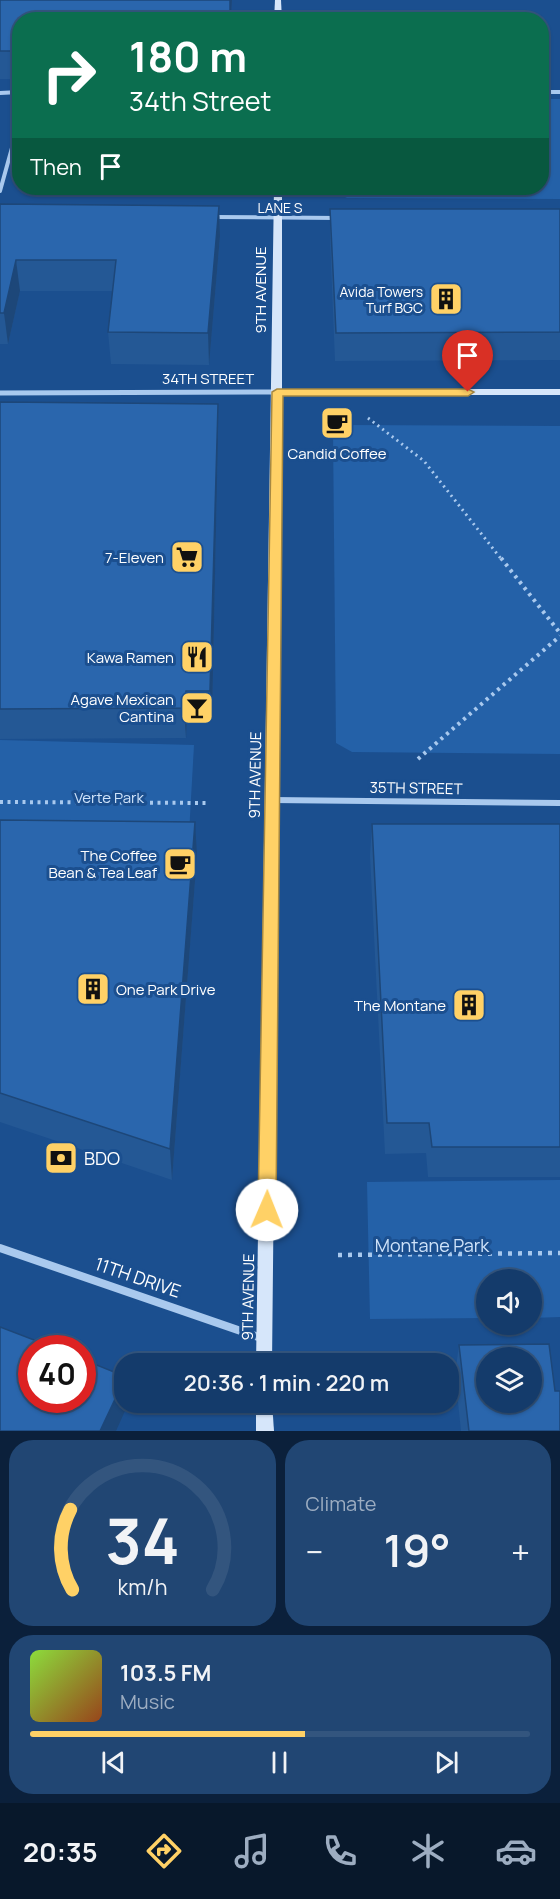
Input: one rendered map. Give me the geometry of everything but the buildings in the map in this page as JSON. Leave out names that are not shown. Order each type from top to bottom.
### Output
[{"type":"street","points":[[0,191],[12,148]]},
{"type":"street","name":"9TH AVENUE","points":[[264,1353],[273,800],[278,195]]},
{"type":"street","name":"LANE S","points":[[211,217],[345,218]]},
{"type":"street","name":"34TH STREET","points":[[0,393],[560,392]]},
{"type":"street","name":"35TH STREET","points":[[273,800],[560,803]]},
{"type":"street","name":"11TH DRIVE","points":[[0,1248],[265,1339]]},
{"type":"street","points":[[264,1413],[265,1431]]},
{"type":"path","points":[[368,418],[424,461],[560,635],[418,759]]},
{"type":"path","points":[[0,802],[210,803]]},
{"type":"path","points":[[338,1255],[560,1253]]},
{"type":"green space","points":[[549,99],[560,99],[560,199],[347,198],[341,195],[549,195]]},
{"type":"green space","points":[[344,425],[560,426],[560,754],[352,752],[336,743],[333,431]]},
{"type":"green space","name":"Verte Park","points":[[0,740],[194,745],[188,852],[0,850]]},
{"type":"green space","name":"Montane Park","points":[[560,1180],[560,1317],[542,1318],[542,1269],[476,1269],[476,1318],[370,1319],[367,1182]]},
{"type":"place","name":"Avida Towers Turf BGC","points":[[446,299]]},
{"type":"place","name":"Candid Coffee","points":[[337,423]]},
{"type":"place","name":"7-Eleven","points":[[187,557]]},
{"type":"place","name":"Kawa Ramen","points":[[197,657]]},
{"type":"place","name":"Agave Mexican Cantina","points":[[197,708]]},
{"type":"place","name":"The Coffee Bean & Tea Leaf","points":[[180,864]]},
{"type":"place","name":"One Park Drive","points":[[93,989]]},
{"type":"place","name":"The Montane","points":[[469,1005]]},
{"type":"place","name":"BDO","points":[[61,1158]]},
{"type":"route","points":[[267,1210],[277,392],[468,392]]}]
